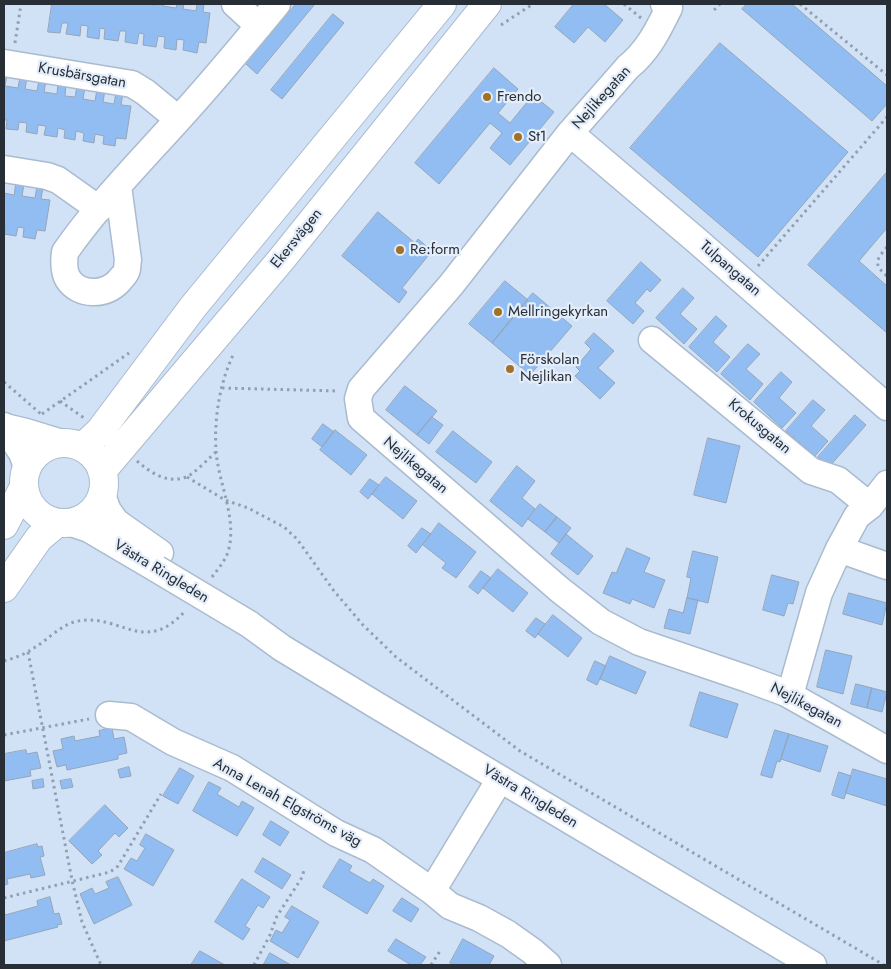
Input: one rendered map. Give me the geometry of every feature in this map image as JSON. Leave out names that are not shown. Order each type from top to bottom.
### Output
[{"type":"main road","points":[[4,525],[26,477],[32,458],[50,446],[73,445],[100,430],[200,299],[442,4]]},
{"type":"main road","name":"Ekersvägen","points":[[102,483],[280,261],[494,15]]},
{"type":"main road","points":[[4,588],[39,538],[64,523],[84,518],[94,511],[100,502],[102,483],[100,465],[73,445]]},
{"type":"main road","points":[[26,477],[25,495],[29,505],[37,515],[64,523]]},
{"type":"street","points":[[234,4],[259,26]]},
{"type":"street","points":[[118,186],[128,260],[126,272],[115,285],[102,291],[86,292],[74,286],[66,277],[65,252],[118,186],[277,4]]},
{"type":"street","name":"Nejlikegatan","points":[[668,5],[653,40],[570,133],[451,285],[361,389],[358,406],[361,418],[560,590],[601,622],[639,642],[748,679],[790,696],[887,750]]},
{"type":"street","name":"Krusbärsgatan","points":[[8,64],[132,84],[146,92],[178,119]]},
{"type":"street","name":"Tulpangatan","points":[[570,133],[887,407]]},
{"type":"street","points":[[4,169],[48,176],[58,180],[99,209]]},
{"type":"street","name":"Krokusgatan","points":[[652,340],[811,471],[838,480],[870,506]]},
{"type":"street","points":[[4,427],[73,445]]},
{"type":"street","points":[[4,427],[22,453],[26,477]]},
{"type":"street","name":"Västra Ringleden","points":[[102,483],[108,511],[116,522],[163,564],[282,648],[813,965]]},
{"type":"street","points":[[790,696],[819,593],[839,549],[857,516],[870,506],[887,484]]},
{"type":"street","name":"Västra Ringleden","points":[[64,523],[89,530],[163,564]]},
{"type":"street","points":[[839,549],[887,566]]},
{"type":"street","name":"Anna Lenah Elgströms väg","points":[[109,715],[131,717],[173,742],[232,768],[336,834],[372,850],[432,891],[450,906],[479,918],[508,934],[548,965]]},
{"type":"street","points":[[432,891],[500,779]]},
{"type":"path","points":[[8,64],[22,4]]},
{"type":"path","points":[[494,15],[533,4]]},
{"type":"path","points":[[714,10],[720,4]]},
{"type":"path","points":[[800,4],[887,75]]},
{"type":"path","points":[[744,282],[887,117]]},
{"type":"path","points":[[887,247],[877,262],[879,268],[887,276]]},
{"type":"path","points":[[210,579],[221,566],[228,552],[231,534],[216,452],[216,419],[225,371],[235,350]]},
{"type":"path","points":[[4,382],[42,414]]},
{"type":"path","points":[[222,388],[348,391],[359,395]]},
{"type":"path","points":[[60,401],[86,419]]},
{"type":"path","points":[[188,477],[216,452]]},
{"type":"path","points":[[136,460],[150,472],[162,478],[188,477],[225,500],[248,508],[284,527],[297,539],[334,591],[357,618],[396,657],[520,751],[884,965]]},
{"type":"path","points":[[4,661],[28,652],[74,622],[81,620],[100,622],[134,631],[152,632],[171,624],[190,606]]},
{"type":"path","points":[[28,652],[72,880],[82,922],[101,965]]},
{"type":"path","points":[[4,735],[109,715]]},
{"type":"path","points":[[4,898],[110,872],[118,866],[161,794]]},
{"type":"path","points":[[254,965],[270,935],[277,916],[301,879],[305,868]]},
{"type":"path","points":[[431,965],[440,951]]},
{"type":"building","points":[[52,4],[164,4],[163,6],[176,8],[177,4],[184,4],[183,9],[196,11],[197,4],[204,4],[203,12],[210,13],[206,43],[199,42],[197,53],[183,50],[184,40],[177,39],[176,50],[164,48],[165,37],[158,36],[156,47],[143,45],[144,34],[139,33],[137,44],[125,42],[126,31],[120,31],[118,41],[104,39],[105,29],[100,28],[99,39],[87,37],[88,26],[81,25],[80,36],[66,34],[68,23],[62,23],[60,33],[48,32]]},
{"type":"building","points":[[296,4],[315,4],[257,74],[246,64]]},
{"type":"building","points":[[574,4],[604,4],[623,20],[605,42],[588,27],[574,43],[555,27]]},
{"type":"building","points":[[747,4],[792,4],[887,86],[887,104],[872,121],[742,9]]},
{"type":"building","points":[[333,14],[344,23],[282,99],[271,90]]},
{"type":"building","points":[[720,43],[848,152],[758,257],[630,148]]},
{"type":"building","points":[[494,68],[518,89],[498,113],[510,123],[533,95],[554,112],[510,165],[490,148],[502,133],[490,123],[439,184],[415,163]]},
{"type":"building","points":[[4,74],[7,75],[5,86],[18,88],[20,77],[27,78],[25,89],[37,91],[39,80],[46,81],[44,92],[57,94],[58,83],[66,84],[65,96],[75,97],[77,86],[85,87],[83,99],[95,101],[97,89],[105,90],[103,102],[114,104],[116,92],[123,93],[121,105],[131,106],[126,139],[116,138],[115,146],[103,144],[104,136],[95,134],[94,143],[83,141],[84,133],[76,131],[75,140],[64,138],[65,130],[58,128],[57,137],[44,135],[46,126],[38,125],[37,134],[26,132],[27,123],[19,122],[18,130],[6,129],[7,120],[4,120]]},
{"type":"building","points":[[887,172],[887,228],[859,261],[887,286],[887,333],[808,265]]},
{"type":"building","points":[[16,183],[24,184],[22,196],[35,198],[37,186],[43,187],[41,199],[50,200],[45,231],[37,230],[35,239],[23,237],[24,228],[18,227],[16,236],[4,234],[4,193],[14,195]]},
{"type":"building","points":[[378,212],[415,243],[418,239],[432,251],[402,288],[407,292],[399,303],[342,256]]},
{"type":"building","points":[[641,262],[661,280],[650,292],[647,289],[635,303],[644,311],[633,324],[607,301]]},
{"type":"building","name":"Mellringekyrkan","points":[[505,281],[528,300],[492,343],[469,324]]},
{"type":"building","points":[[683,288],[694,298],[680,314],[697,329],[684,344],[656,318]]},
{"type":"building","points":[[533,293],[572,326],[530,375],[492,343]]},
{"type":"building","points":[[716,316],[727,326],[713,342],[730,357],[717,372],[689,347]]},
{"type":"building","points":[[594,333],[614,351],[598,368],[615,383],[600,399],[575,376],[580,371],[576,367],[591,349],[585,343]]},
{"type":"building","points":[[748,344],[760,354],[746,369],[763,384],[750,400],[721,374]]},
{"type":"building","points":[[781,372],[792,382],[779,398],[796,413],[782,428],[754,402]]},
{"type":"building","points":[[405,386],[437,411],[417,435],[386,410]]},
{"type":"building","points":[[813,400],[825,410],[811,426],[828,441],[815,456],[786,431]]},
{"type":"building","points":[[855,415],[866,425],[829,467],[818,457]]},
{"type":"building","points":[[432,417],[443,425],[429,444],[417,435]]},
{"type":"building","points":[[323,424],[334,432],[322,447],[312,439]]},
{"type":"building","points":[[335,430],[367,455],[351,475],[320,450]]},
{"type":"building","points":[[453,431],[492,462],[476,483],[436,452]]},
{"type":"building","points":[[708,438],[740,446],[726,503],[694,495]]},
{"type":"building","points":[[517,466],[535,481],[522,498],[535,509],[522,527],[490,501]]},
{"type":"building","points":[[386,477],[417,501],[403,519],[372,494]]},
{"type":"building","points":[[370,479],[379,485],[368,499],[360,492]]},
{"type":"building","points":[[540,504],[557,517],[545,532],[528,519]]},
{"type":"building","points":[[557,517],[571,528],[559,543],[545,532]]},
{"type":"building","points":[[439,523],[476,552],[456,578],[442,568],[446,563],[423,545]]},
{"type":"building","points":[[422,528],[431,534],[416,553],[408,546]]},
{"type":"building","points":[[566,534],[593,556],[578,575],[551,554]]},
{"type":"building","points":[[627,548],[650,558],[644,572],[665,580],[654,608],[632,599],[630,604],[603,593],[612,572],[616,573]]},
{"type":"building","points":[[693,551],[718,557],[708,603],[687,598],[691,578],[687,577]]},
{"type":"building","points":[[498,569],[528,593],[513,612],[483,588]]},
{"type":"building","points":[[481,571],[491,578],[478,594],[469,587]]},
{"type":"building","points":[[772,575],[799,582],[793,604],[788,603],[784,616],[763,610]]},
{"type":"building","points":[[849,593],[887,603],[882,625],[843,614]]},
{"type":"building","points":[[687,598],[698,600],[690,634],[664,628],[669,609],[683,613]]},
{"type":"building","points":[[553,615],[582,638],[568,657],[538,634]]},
{"type":"building","points":[[536,618],[545,624],[535,638],[526,631]]},
{"type":"building","points":[[826,650],[852,656],[843,694],[817,687]]},
{"type":"building","points":[[610,656],[646,672],[636,694],[600,679]]},
{"type":"building","points":[[595,661],[606,666],[597,685],[587,680]]},
{"type":"building","points":[[856,684],[872,688],[867,708],[851,704]]},
{"type":"building","points":[[872,688],[887,692],[882,712],[867,708]]},
{"type":"building","points":[[700,692],[738,704],[727,738],[690,726]]},
{"type":"building","points":[[112,728],[114,739],[124,737],[127,753],[118,755],[118,759],[67,770],[66,765],[57,767],[53,751],[63,749],[61,739],[74,736],[75,741],[100,736],[99,731]]},
{"type":"building","points":[[775,730],[789,734],[780,762],[777,761],[772,778],[761,775]]},
{"type":"building","points":[[789,734],[828,746],[820,772],[781,759]]},
{"type":"building","points":[[26,750],[27,754],[37,752],[41,768],[30,770],[31,776],[4,781],[4,754]]},
{"type":"building","points":[[129,767],[131,776],[120,778],[118,770]]},
{"type":"building","points":[[180,768],[194,776],[178,804],[163,796]]},
{"type":"building","points":[[853,769],[887,779],[887,806],[846,793]]},
{"type":"building","points":[[839,772],[851,776],[844,799],[832,795]]},
{"type":"building","points":[[43,779],[44,787],[33,789],[32,781]]},
{"type":"building","points":[[71,779],[73,787],[62,789],[60,781]]},
{"type":"building","points":[[209,782],[221,788],[217,794],[239,807],[242,801],[254,808],[237,836],[193,811]]},
{"type":"building","points":[[105,805],[128,828],[119,837],[115,833],[98,851],[102,855],[92,864],[69,841]]},
{"type":"building","points":[[271,821],[289,832],[280,846],[263,835]]},
{"type":"building","points":[[146,834],[174,850],[153,886],[124,869],[131,858],[137,861],[145,848],[140,845]]},
{"type":"building","points":[[37,844],[38,847],[42,846],[44,856],[40,857],[45,875],[31,878],[30,874],[7,879],[8,884],[4,885],[4,853]]},
{"type":"building","points":[[263,858],[291,875],[282,889],[255,872]]},
{"type":"building","points":[[340,859],[352,866],[349,871],[370,883],[373,879],[384,886],[367,914],[323,887]]},
{"type":"building","points":[[118,877],[132,905],[94,924],[80,894],[92,888],[95,894],[109,888],[106,882]]},
{"type":"building","points":[[242,879],[270,897],[263,908],[258,905],[245,926],[250,929],[243,940],[215,922]]},
{"type":"building","points":[[50,897],[54,914],[59,913],[62,924],[57,925],[58,927],[4,941],[4,909],[5,915],[38,906],[37,901]]},
{"type":"building","points":[[402,898],[419,909],[411,922],[393,911]]},
{"type":"building","points":[[292,906],[319,922],[298,958],[270,941],[276,930],[282,933],[290,920],[285,917]]},
{"type":"building","points":[[396,939],[426,957],[420,965],[411,965],[388,951]]},
{"type":"building","points":[[463,939],[494,956],[489,965],[454,965],[450,963]]},
{"type":"building","points":[[200,951],[225,965],[191,965]]},
{"type":"building","points":[[270,953],[291,965],[264,964]]},
{"type":"place","name":"Frendo","points":[[487,97]]},
{"type":"place","name":"St1","points":[[518,137]]},
{"type":"place","name":"Re:form","points":[[400,250]]},
{"type":"place","name":"Mellringekyrkan","points":[[498,312]]},
{"type":"place","name":"Förskolan Nejlikan","points":[[510,369]]}]
